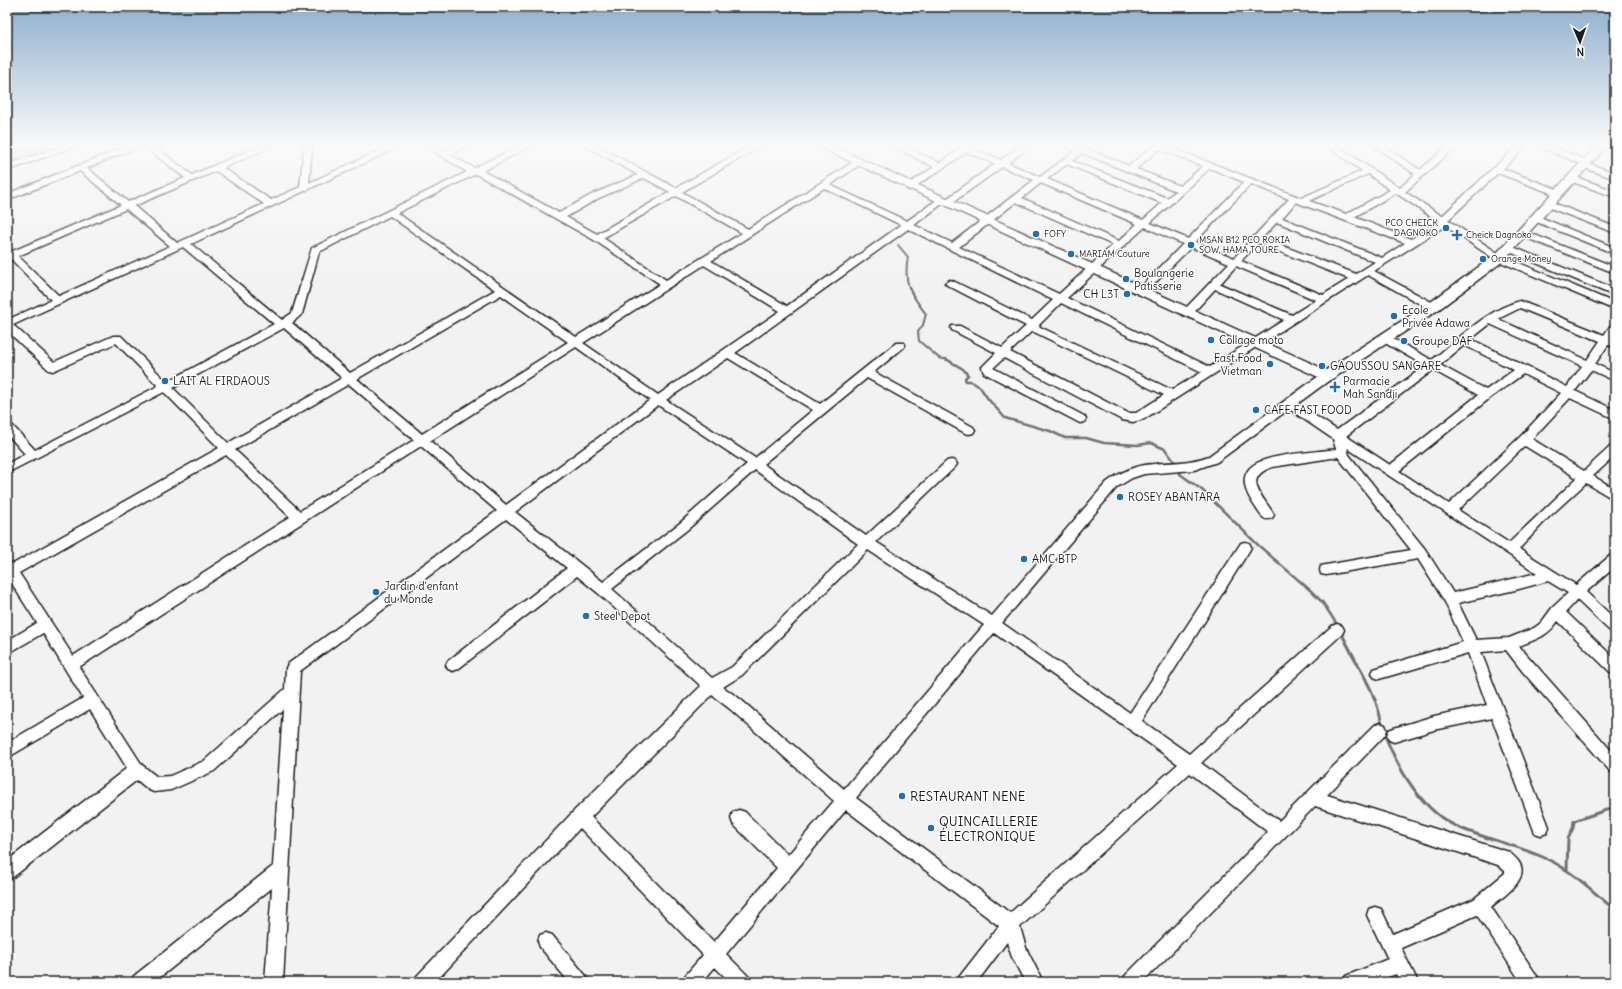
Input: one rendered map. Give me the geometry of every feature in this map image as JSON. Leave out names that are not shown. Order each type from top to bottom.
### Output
[{"type":"main road","points":[[922,192],[1327,376],[1432,307],[1499,258],[1559,193]]},
{"type":"street","points":[[7,197],[20,192]]},
{"type":"street","points":[[111,192],[283,324],[350,378],[506,512],[603,589],[711,686],[735,704],[845,800],[1011,924],[1018,951],[1034,982]]},
{"type":"street","points":[[58,301],[9,254],[160,192]]},
{"type":"street","points":[[253,192],[270,204]]},
{"type":"street","points":[[297,192],[7,325],[53,367],[117,338],[298,518]]},
{"type":"street","points":[[7,469],[166,387],[283,324],[297,314],[315,250],[433,192]]},
{"type":"street","points":[[514,192],[597,238],[667,284]]},
{"type":"street","points":[[559,217],[605,192]]},
{"type":"street","points":[[676,192],[749,232]]},
{"type":"street","points":[[597,238],[676,192]]},
{"type":"street","points":[[71,665],[298,518],[813,192]]},
{"type":"street","points":[[839,192],[1210,371]]},
{"type":"street","points":[[274,982],[293,668],[658,400],[788,311],[907,225],[959,192]]},
{"type":"street","points":[[953,247],[1024,192]]},
{"type":"street","points":[[1069,192],[1323,299]]},
{"type":"street","points":[[1144,192],[1168,202]]},
{"type":"street","points":[[1080,418],[988,370],[987,367],[1062,299],[1092,269],[1179,192]]},
{"type":"street","points":[[1141,292],[1239,192]]},
{"type":"street","points":[[1280,192],[1412,243]]},
{"type":"street","points":[[1187,313],[1275,218],[1298,199],[1315,192]]},
{"type":"street","points":[[1346,218],[1396,192]]},
{"type":"street","points":[[1400,192],[1499,258],[1615,308]]},
{"type":"street","points":[[956,328],[1126,417],[1133,418],[1140,416],[1412,243],[1444,221],[1473,192]]},
{"type":"street","points":[[1016,198],[1121,245]]},
{"type":"street","points":[[1548,204],[1615,230]]},
{"type":"street","points":[[391,213],[658,400],[755,464],[867,543],[993,624],[1189,763],[1280,831]]},
{"type":"street","points":[[1275,218],[1382,262]]},
{"type":"street","points":[[1535,218],[1615,250]]},
{"type":"street","points":[[1522,233],[1615,270]]},
{"type":"street","points":[[1256,239],[1356,278]]},
{"type":"street","points":[[1508,248],[1615,293]]},
{"type":"street","points":[[704,261],[788,311]]},
{"type":"street","points":[[1367,271],[1432,307]]},
{"type":"street","points":[[950,283],[1173,395]]},
{"type":"street","points":[[1213,285],[1292,319]]},
{"type":"street","points":[[292,692],[209,766],[171,783],[154,785],[137,770],[9,568],[227,449],[501,291]]},
{"type":"street","points":[[1338,436],[1490,320],[1518,305],[1524,305],[1610,342]]},
{"type":"street","points":[[1490,320],[1615,377]]},
{"type":"street","points":[[1450,510],[1524,441],[1568,392],[1588,364],[1610,342],[1615,328]]},
{"type":"street","points":[[1384,338],[1486,395]]},
{"type":"street","points":[[1463,340],[1615,416]]},
{"type":"street","points":[[603,589],[684,526],[755,464],[900,345]]},
{"type":"street","points":[[728,353],[821,410]]},
{"type":"street","points":[[1391,471],[1486,395],[1521,370]]},
{"type":"street","points":[[867,372],[969,430]]},
{"type":"street","points":[[691,982],[1110,486],[1124,476],[1135,471],[1193,466],[1204,464],[1213,460],[1327,376]]},
{"type":"street","points":[[1289,404],[1510,550],[1577,592],[1615,626]]},
{"type":"street","points":[[7,427],[33,455]]},
{"type":"street","points":[[1338,436],[1344,457],[1421,553],[1450,599],[1472,646],[1541,827]]},
{"type":"street","points":[[1524,441],[1615,495]]},
{"type":"street","points":[[1510,550],[1545,514],[1615,450]]},
{"type":"street","points":[[1268,515],[1254,496],[1251,489],[1250,482],[1253,474],[1260,466],[1343,452]]},
{"type":"street","points":[[423,982],[580,817],[711,686],[737,671],[867,543],[951,464]]},
{"type":"street","points":[[1132,723],[1245,547]]},
{"type":"street","points":[[1326,570],[1421,553]]},
{"type":"street","points":[[1379,672],[1472,646],[1509,644],[1539,632],[1546,627],[1557,612],[1577,592],[1614,562]]},
{"type":"street","points":[[453,665],[577,568]]},
{"type":"street","points":[[1450,599],[1514,585],[1550,575]]},
{"type":"street","points":[[1557,612],[1615,668]]},
{"type":"street","points":[[7,648],[45,626]]},
{"type":"street","points":[[966,982],[1011,924],[1336,630]]},
{"type":"street","points":[[1509,644],[1528,668],[1615,766]]},
{"type":"street","points":[[7,751],[92,700]]},
{"type":"street","points":[[1131,982],[1313,798],[1387,733],[1497,710]]},
{"type":"street","points":[[7,871],[137,770]]},
{"type":"street","points":[[1313,798],[1503,858],[1513,867],[1513,877],[1480,905],[1389,944]]},
{"type":"street","points":[[580,817],[742,982]]},
{"type":"street","points":[[739,818],[788,867]]},
{"type":"street","points":[[140,982],[282,869]]},
{"type":"street","points":[[1480,905],[1531,982]]},
{"type":"street","points":[[1375,915],[1409,982]]},
{"type":"street","points":[[546,941],[580,982]]},
{"type":"street","points":[[1352,982],[1399,964]]},
{"type":"waterway","points":[[898,245],[908,257],[906,274],[909,288],[926,314],[923,325],[918,332],[919,341],[939,358],[948,360]]},
{"type":"waterway","points":[[948,360],[963,369],[968,375],[965,378],[966,381],[970,381],[980,387],[988,399],[1005,418],[1050,431],[1065,438],[1086,438],[1104,443],[1138,445],[1151,443],[1165,449],[1177,465]]},
{"type":"waterway","points":[[1180,469],[1180,474],[1202,490],[1258,545],[1310,590],[1323,603],[1338,626]]},
{"type":"waterway","points":[[1342,634],[1371,690],[1376,702],[1382,726]]},
{"type":"waterway","points":[[1384,733],[1404,775],[1423,801],[1434,812],[1460,828],[1526,850],[1547,859],[1566,870],[1615,910]]},
{"type":"waterway","points":[[1567,869],[1568,839],[1573,828],[1574,821],[1615,807]]},
{"type":"place","name":"PCO CHEICK DAGNOKO","points":[[1446,228]]},
{"type":"place","name":"FOFY","points":[[1036,234]]},
{"type":"place","name":"Cheick Dagnoko","points":[[1457,235]]},
{"type":"place","name":"MSAN B12 PCO ROKIA SOW, HAMA TOURE","points":[[1191,245]]},
{"type":"place","name":"MARIAM Couture","points":[[1071,254]]},
{"type":"place","name":"Orange Money","points":[[1483,259]]},
{"type":"place","name":"Boulangerie Patisserie","points":[[1126,279]]},
{"type":"place","name":"CH L3T","points":[[1127,294]]},
{"type":"place","name":"Ecole Privée Adawa","points":[[1394,316]]},
{"type":"place","name":"Collage moto","points":[[1211,340]]},
{"type":"place","name":"Groupe DAF","points":[[1404,341]]},
{"type":"place","name":"Fast Food Vietman","points":[[1270,364]]},
{"type":"place","name":"GAOUSSOU SANGARE","points":[[1322,366]]},
{"type":"place","name":"LAIT AL FIRDAOUS","points":[[165,381]]},
{"type":"place","name":"Parmacie Mah Sandji","points":[[1335,387]]},
{"type":"place","name":"CAFE FAST FOOD","points":[[1256,410]]},
{"type":"place","name":"ROSEY ABANTARA","points":[[1120,497]]},
{"type":"place","name":"AMC BTP","points":[[1024,559]]},
{"type":"place","name":"Jardin d'enfant du Monde","points":[[376,592]]},
{"type":"place","name":"Steel Depot","points":[[586,616]]},
{"type":"place","name":"RESTAURANT NENE","points":[[902,796]]},
{"type":"place","name":"QUINCAILLERIE ÉLECTRONIQUE","points":[[931,828]]}]
